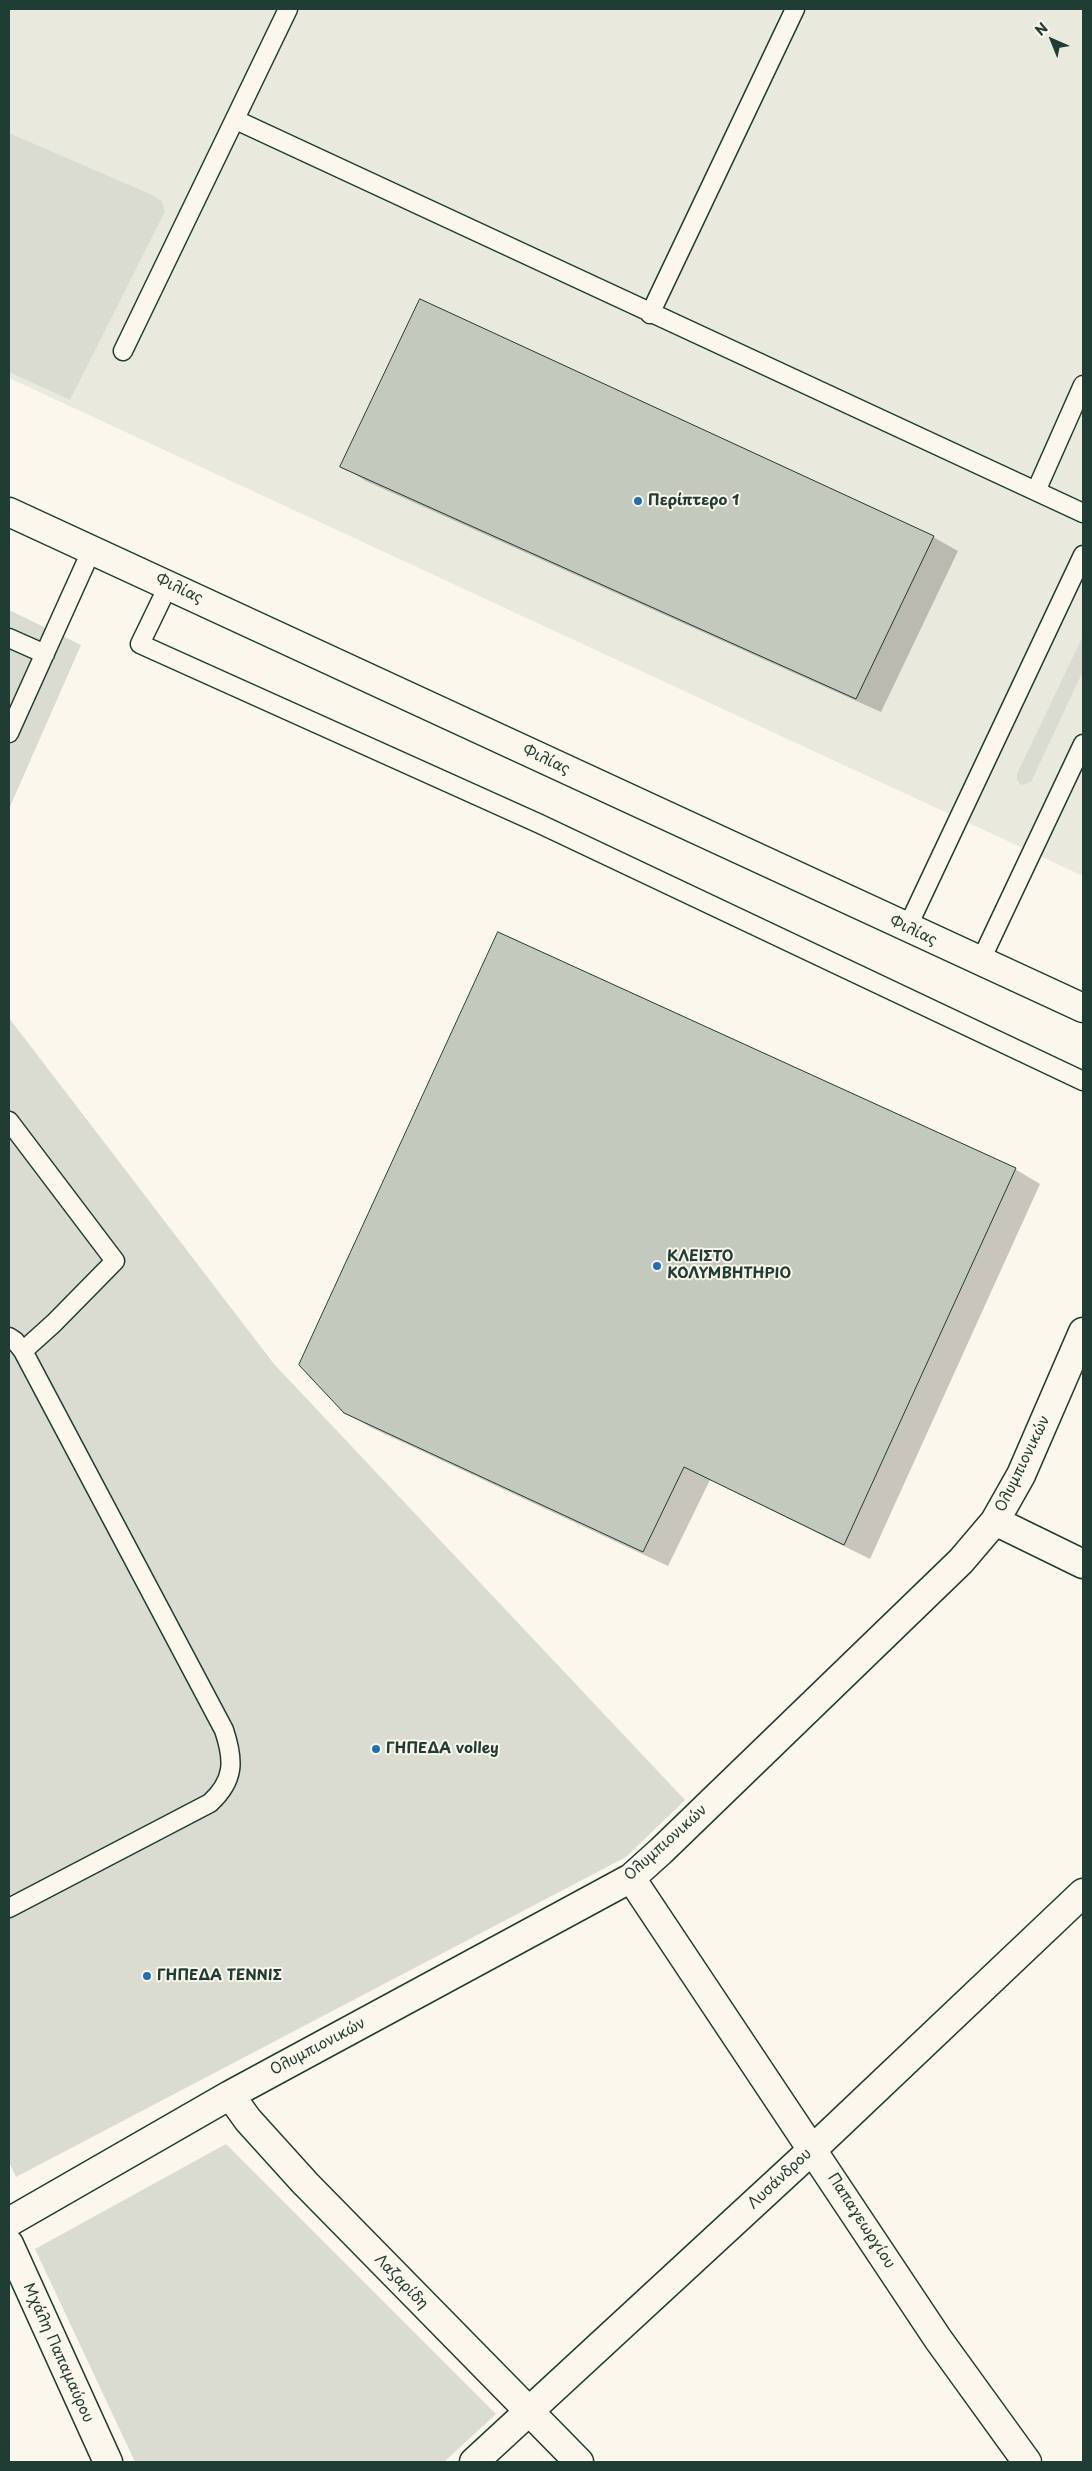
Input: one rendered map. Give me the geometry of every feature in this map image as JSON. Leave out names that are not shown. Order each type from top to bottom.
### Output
[{"type":"street","name":"Φιλίας","points":[[9,512],[169,584],[980,962],[1083,1008]]},
{"type":"street","name":"Ολυμπιονικών","points":[[9,2222],[230,2095],[631,1878],[962,1561],[995,1521],[1021,1476],[1083,1332]]},
{"type":"street","points":[[995,1521],[1083,1564]]},
{"type":"street","name":"Παπαγεωργίου","points":[[631,1878],[813,2149],[938,2340],[1027,2462]]},
{"type":"street","name":"Λυσάνδρου","points":[[474,2462],[813,2149],[1083,1893]]},
{"type":"street","name":"Λαζαρίδη","points":[[230,2095],[248,2120],[305,2183],[579,2462]]},
{"type":"street","name":"Μχάλη Παπαμαύρου","points":[[9,2244],[108,2462]]},
{"type":"lane","points":[[123,351],[288,9]]},
{"type":"lane","points":[[650,314],[795,9]]},
{"type":"lane","points":[[236,120],[650,314],[1083,513]]},
{"type":"lane","points":[[1036,491],[1083,385]]},
{"type":"lane","points":[[9,733],[92,550]]},
{"type":"lane","points":[[907,928],[1083,555]]},
{"type":"lane","points":[[169,584],[140,644],[540,824],[1083,1081]]},
{"type":"lane","points":[[9,638],[45,654]]},
{"type":"lane","points":[[980,962],[1083,744]]},
{"type":"lane","points":[[9,1121],[115,1261],[54,1324],[23,1351]]},
{"type":"lane","points":[[9,1337],[23,1351],[224,1730],[232,1761],[225,1786],[210,1803],[9,1908]]},
{"type":"shaded area","points":[[9,9],[1083,9],[1083,876],[9,378]]},
{"type":"shaded area","points":[[9,133],[150,194],[162,201],[165,211],[70,400],[9,372]]},
{"type":"shaded area","points":[[9,610],[81,645],[9,809]]},
{"type":"shaded area","points":[[1083,636],[1083,671],[1031,782],[1021,785],[1017,780],[1017,774]]},
{"type":"shaded area","points":[[9,1018],[274,1364],[685,1800],[626,1857],[16,2177],[9,2162]]},
{"type":"shaded area","points":[[226,2144],[496,2414],[444,2462],[135,2462],[35,2249]]},
{"type":"building","name":"Περίπτερο 1","points":[[420,299],[934,536],[856,699],[340,467]]},
{"type":"building","name":"ΚΛΕΙΣΤΟ ΚΟΛΥΜΒΗΤΗΡΙΟ","points":[[498,932],[1016,1168],[844,1545],[684,1467],[643,1552],[344,1413],[299,1365]]},
{"type":"place","name":"Περίπτερο 1","points":[[638,501]]},
{"type":"place","name":"ΚΛΕΙΣΤΟ ΚΟΛΥΜΒΗΤΗΡΙΟ","points":[[657,1266]]},
{"type":"place","name":"ΓΗΠΕΔΑ volley","points":[[376,1749]]},
{"type":"place","name":"ΓΗΠΕΔΑ ΤΕΝΝΙΣ","points":[[147,1976]]}]
